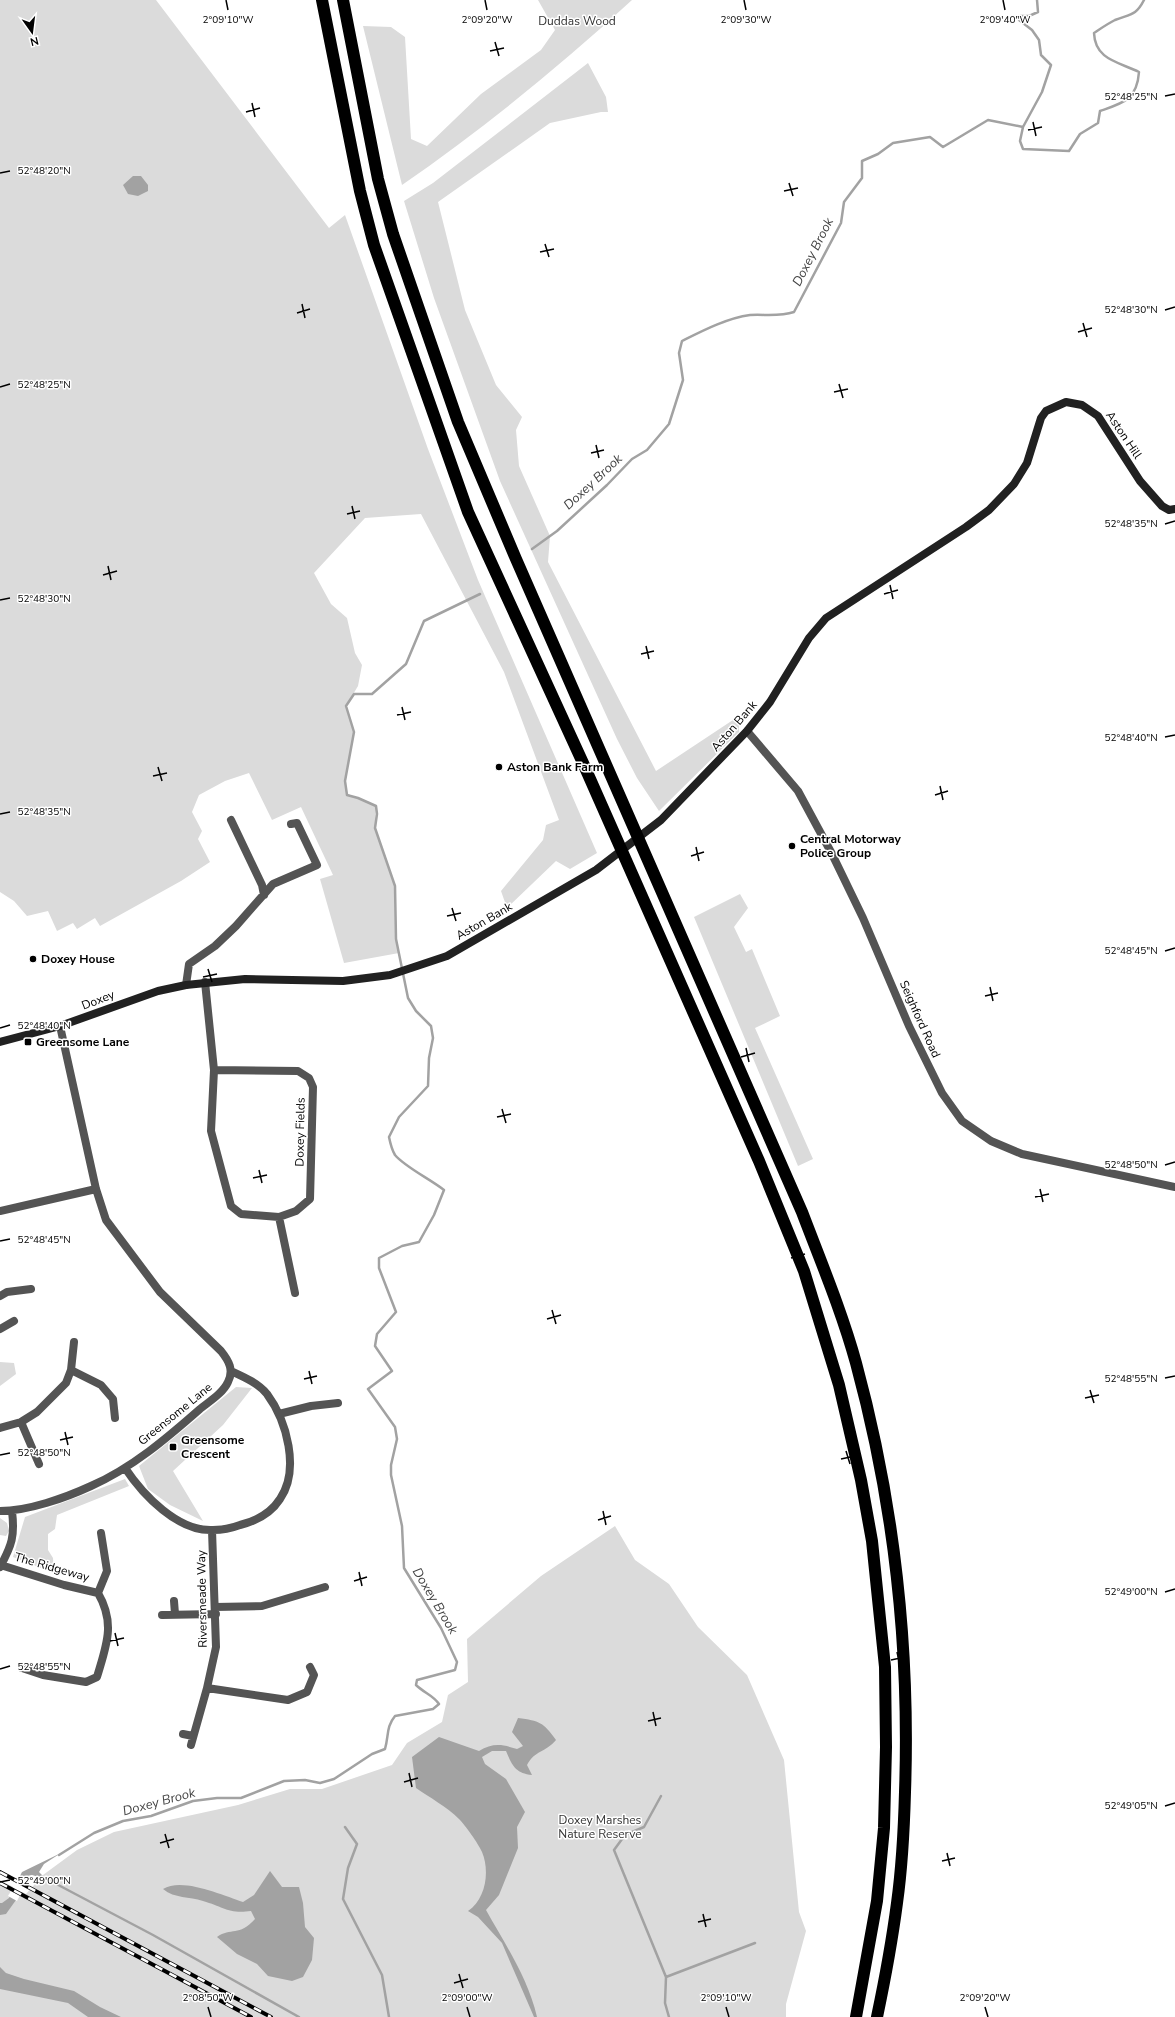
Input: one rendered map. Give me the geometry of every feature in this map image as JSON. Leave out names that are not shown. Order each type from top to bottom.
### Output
[{"type":"highway","points":[[322,0],[360,191],[374,245],[468,512],[583,763],[759,1161],[804,1271],[840,1385],[869,1525],[885,1667],[886,1747],[884,1828],[877,1901],[856,2017]]},
{"type":"highway","points":[[343,0],[378,179],[393,234],[458,422],[516,559],[802,1212],[839,1307],[856,1363],[871,1421],[897,1569],[905,1696],[906,1746],[902,1849],[898,1902],[877,2017]]},
{"type":"street","name":"Aston Hill","points":[[1027,463],[1036,430],[1046,411],[1066,402],[1082,405],[1098,416],[1140,481],[1162,506],[1170,510],[1175,509]]},
{"type":"street","name":"Aston Bank","points":[[205,982],[245,979],[343,981],[390,975],[447,956],[596,870],[662,820],[747,732],[770,702],[809,638],[826,618],[966,527],[989,510],[1014,484],[1027,463]]},
{"type":"street","name":"Seighford Road","points":[[747,732],[798,791],[832,854],[863,918],[909,1026],[932,1073],[942,1093],[962,1122],[975,1132],[991,1141],[1022,1154],[1175,1187]]},
{"type":"street","points":[[231,820],[262,885],[264,895]]},
{"type":"street","points":[[186,985],[189,964],[215,946],[264,895],[272,884],[317,865],[297,823],[291,824]]},
{"type":"street","name":"Doxey","points":[[0,1042],[60,1026],[158,991],[205,982]]},
{"type":"street","name":"Doxey Fields","points":[[205,982],[214,1070],[211,1131],[231,1206],[241,1214],[279,1217],[296,1211],[310,1199],[313,1088],[309,1078],[298,1072],[214,1070]]},
{"type":"street","points":[[60,1026],[96,1189],[102,1211],[113,1232],[160,1292],[227,1359],[232,1371],[255,1383],[266,1394],[279,1414],[285,1433],[290,1462],[289,1482],[280,1500],[266,1515],[247,1524],[212,1530],[184,1523],[165,1512],[142,1491],[125,1468]]},
{"type":"street","points":[[0,1210],[96,1189]]},
{"type":"street","points":[[279,1217],[295,1293]]},
{"type":"street","points":[[0,1296],[7,1292],[31,1289]]},
{"type":"street","points":[[0,1329],[14,1321]]},
{"type":"street","points":[[0,1428],[22,1422],[48,1403],[66,1383],[71,1370],[74,1342]]},
{"type":"street","points":[[71,1370],[101,1385],[113,1399],[115,1418]]},
{"type":"street","name":"Greensome Lane","points":[[0,1511],[12,1511],[56,1499],[91,1486],[125,1468],[163,1441],[220,1392],[228,1382],[232,1371]]},
{"type":"street","points":[[279,1414],[311,1406],[338,1403]]},
{"type":"street","points":[[22,1422],[39,1464]]},
{"type":"street","points":[[1,1566],[12,1540],[14,1531],[12,1511]]},
{"type":"street","name":"Riversmeade Way","points":[[191,1745],[207,1688],[216,1647],[216,1611],[212,1530]]},
{"type":"street","points":[[98,1593],[107,1571],[101,1533]]},
{"type":"street","name":"The Ridgeway","points":[[1,1566],[64,1585],[98,1593],[103,1601],[109,1626],[107,1646],[97,1677],[86,1682],[43,1675],[22,1668]]},
{"type":"street","points":[[162,1615],[262,1606],[325,1587]]},
{"type":"street","points":[[174,1601],[175,1614]]},
{"type":"street","points":[[207,1688],[288,1700],[307,1692],[314,1675],[310,1667]]},
{"type":"street","points":[[183,1734],[193,1736]]},
{"type":"green space","points":[[0,0],[156,0],[329,228],[345,215],[428,449],[478,580],[597,853],[570,869],[556,861],[507,908],[501,891],[543,840],[546,825],[559,820],[504,672],[421,514],[365,518],[314,573],[331,604],[347,618],[355,653],[362,665],[358,686],[346,706],[354,732],[345,781],[347,794],[376,806],[375,828],[395,886],[396,939],[399,953],[344,963],[320,879],[333,875],[301,807],[272,820],[249,773],[225,781],[199,795],[192,812],[202,831],[198,839],[210,862],[181,881],[100,926],[95,918],[77,929],[73,923],[57,931],[48,911],[27,916],[14,901],[0,892]]},
{"type":"green space","name":"Duddas Wood","points":[[538,0],[632,0],[520,97],[462,142],[402,185],[363,26],[391,27],[405,37],[411,139],[427,146],[481,94],[541,50],[555,30]]},
{"type":"green space","points":[[588,63],[606,97],[608,112],[601,112],[550,123],[438,202],[465,310],[496,385],[522,417],[516,430],[519,466],[550,536],[548,562],[656,771],[739,716],[739,732],[659,811],[637,778],[617,739],[500,481],[434,298],[404,201],[433,183]]},
{"type":"green space","points":[[740,894],[748,908],[734,927],[746,952],[752,949],[780,1016],[755,1028],[813,1159],[798,1166],[694,917]]},
{"type":"green space","points":[[0,1362],[14,1363],[16,1374],[0,1386]]},
{"type":"green space","points":[[236,1387],[252,1388],[223,1425],[173,1471],[203,1521],[170,1505],[148,1489],[139,1466]]},
{"type":"green space","points":[[125,1479],[129,1486],[57,1515],[55,1529],[48,1534],[48,1550],[53,1558],[54,1573],[13,1557],[25,1517]]},
{"type":"green space","points":[[0,1518],[7,1523],[9,1531],[6,1536],[0,1535]]},
{"type":"green space","name":"Doxey Marshes Nature Reserve","points":[[615,1526],[635,1560],[669,1584],[698,1627],[747,1675],[784,1760],[799,1912],[806,1931],[786,2004],[786,2017],[0,2017],[0,1880],[26,1894],[43,1875],[77,1850],[114,1832],[238,1805],[290,1789],[322,1789],[392,1765],[407,1743],[442,1722],[448,1695],[468,1682],[467,1639],[541,1576]]},
{"type":"shaded area","points":[[133,176],[141,176],[148,185],[148,191],[138,196],[128,194],[123,185]]},
{"type":"shaded area","points":[[518,1718],[540,1723],[548,1729],[556,1740],[530,1760],[527,1765],[532,1775],[526,1774],[515,1768],[506,1751],[492,1751],[482,1757],[485,1764],[506,1779],[525,1812],[517,1827],[518,1848],[499,1895],[486,1910],[522,1975],[537,2017],[534,2017],[502,1943],[478,1917],[468,1911],[479,1899],[485,1884],[486,1868],[482,1852],[465,1825],[459,1819],[444,1806],[416,1788],[412,1757],[439,1737],[479,1751],[484,1748],[497,1745],[517,1749],[523,1746],[512,1732]]},
{"type":"shaded area","points":[[61,1853],[44,1864],[39,1872],[46,1879],[32,1875],[27,1876],[16,1900],[6,1914],[0,1915],[0,1903],[9,1898],[22,1872]]},
{"type":"shaded area","points":[[270,1871],[282,1887],[299,1887],[303,1903],[305,1927],[314,1938],[312,1960],[303,1977],[292,1981],[268,1976],[257,1964],[237,1954],[217,1937],[227,1932],[240,1930],[249,1925],[255,1919],[251,1911],[231,1911],[198,1899],[172,1894],[163,1889],[171,1886],[191,1886],[202,1888],[243,1902],[254,1895]]},
{"type":"shaded area","points":[[0,1967],[6,1973],[24,1979],[74,1991],[100,2007],[121,2017],[88,2017],[68,2003],[0,1989]]},
{"type":"pier","points":[[19,1877],[27,1881],[17,1901],[8,1896]]},
{"type":"waterway","points":[[1023,127],[1042,92],[1051,65],[1041,55],[1039,40],[1032,30],[1019,20],[1020,16],[1029,16],[1038,12],[1037,0]]},
{"type":"waterway","name":"Doxey Brook","points":[[532,549],[557,531],[607,485],[632,459],[647,450],[669,424],[683,380],[679,353],[682,341],[715,325],[732,319],[750,315],[772,315],[794,312],[841,223],[844,202],[862,178],[862,161],[878,154],[893,143],[930,137],[943,147],[988,120],[1023,127],[1020,141],[1023,149],[1069,151],[1080,134],[1098,123],[1100,111],[1122,103],[1132,95],[1135,89],[1139,72],[1103,55],[1095,42],[1094,33],[1115,20],[1135,12],[1144,0]]},
{"type":"waterway","name":"Doxey Brook","points":[[59,1855],[94,1833],[123,1821],[151,1816],[193,1801],[217,1798],[241,1798],[284,1781],[305,1780],[320,1783],[334,1779],[372,1754],[385,1749],[389,1728],[395,1716],[433,1709],[439,1704],[434,1698],[416,1685],[417,1680],[455,1670],[457,1662],[441,1628],[404,1568],[402,1526],[391,1475],[391,1465],[397,1439],[395,1427],[368,1389],[392,1371],[375,1346],[377,1334],[396,1312],[379,1268],[379,1258],[402,1246],[419,1242],[434,1215],[444,1190],[399,1159],[394,1153],[389,1137],[399,1117],[428,1086],[429,1058],[433,1038],[431,1026],[416,1011],[408,998],[396,939],[395,886],[375,828],[377,814],[376,806],[347,795],[345,781],[354,732],[346,706],[354,694],[372,694],[406,664],[424,621],[480,594]]},
{"type":"waterway","points":[[661,1796],[644,1827],[625,1835],[614,1850],[666,1977],[665,2003],[669,2017]]},
{"type":"waterway","points":[[345,1827],[357,1844],[348,1868],[343,1899],[382,1975],[389,2017]]},
{"type":"waterway","points":[[45,1878],[153,1935],[299,2017]]},
{"type":"waterway","points":[[666,1977],[755,1943]]},
{"type":"railway","points":[[0,1872],[271,2017]]},
{"type":"railway","points":[[0,1883],[251,2017]]},
{"type":"place","name":"Aston Bank Farm","points":[[499,767]]},
{"type":"place","name":"Central Motorway Police Group","points":[[792,846]]},
{"type":"place","name":"Doxey House","points":[[33,959]]},
{"type":"place","name":"Greensome Lane","points":[[28,1042]]},
{"type":"place","name":"Greensome Crescent","points":[[173,1447]]}]
